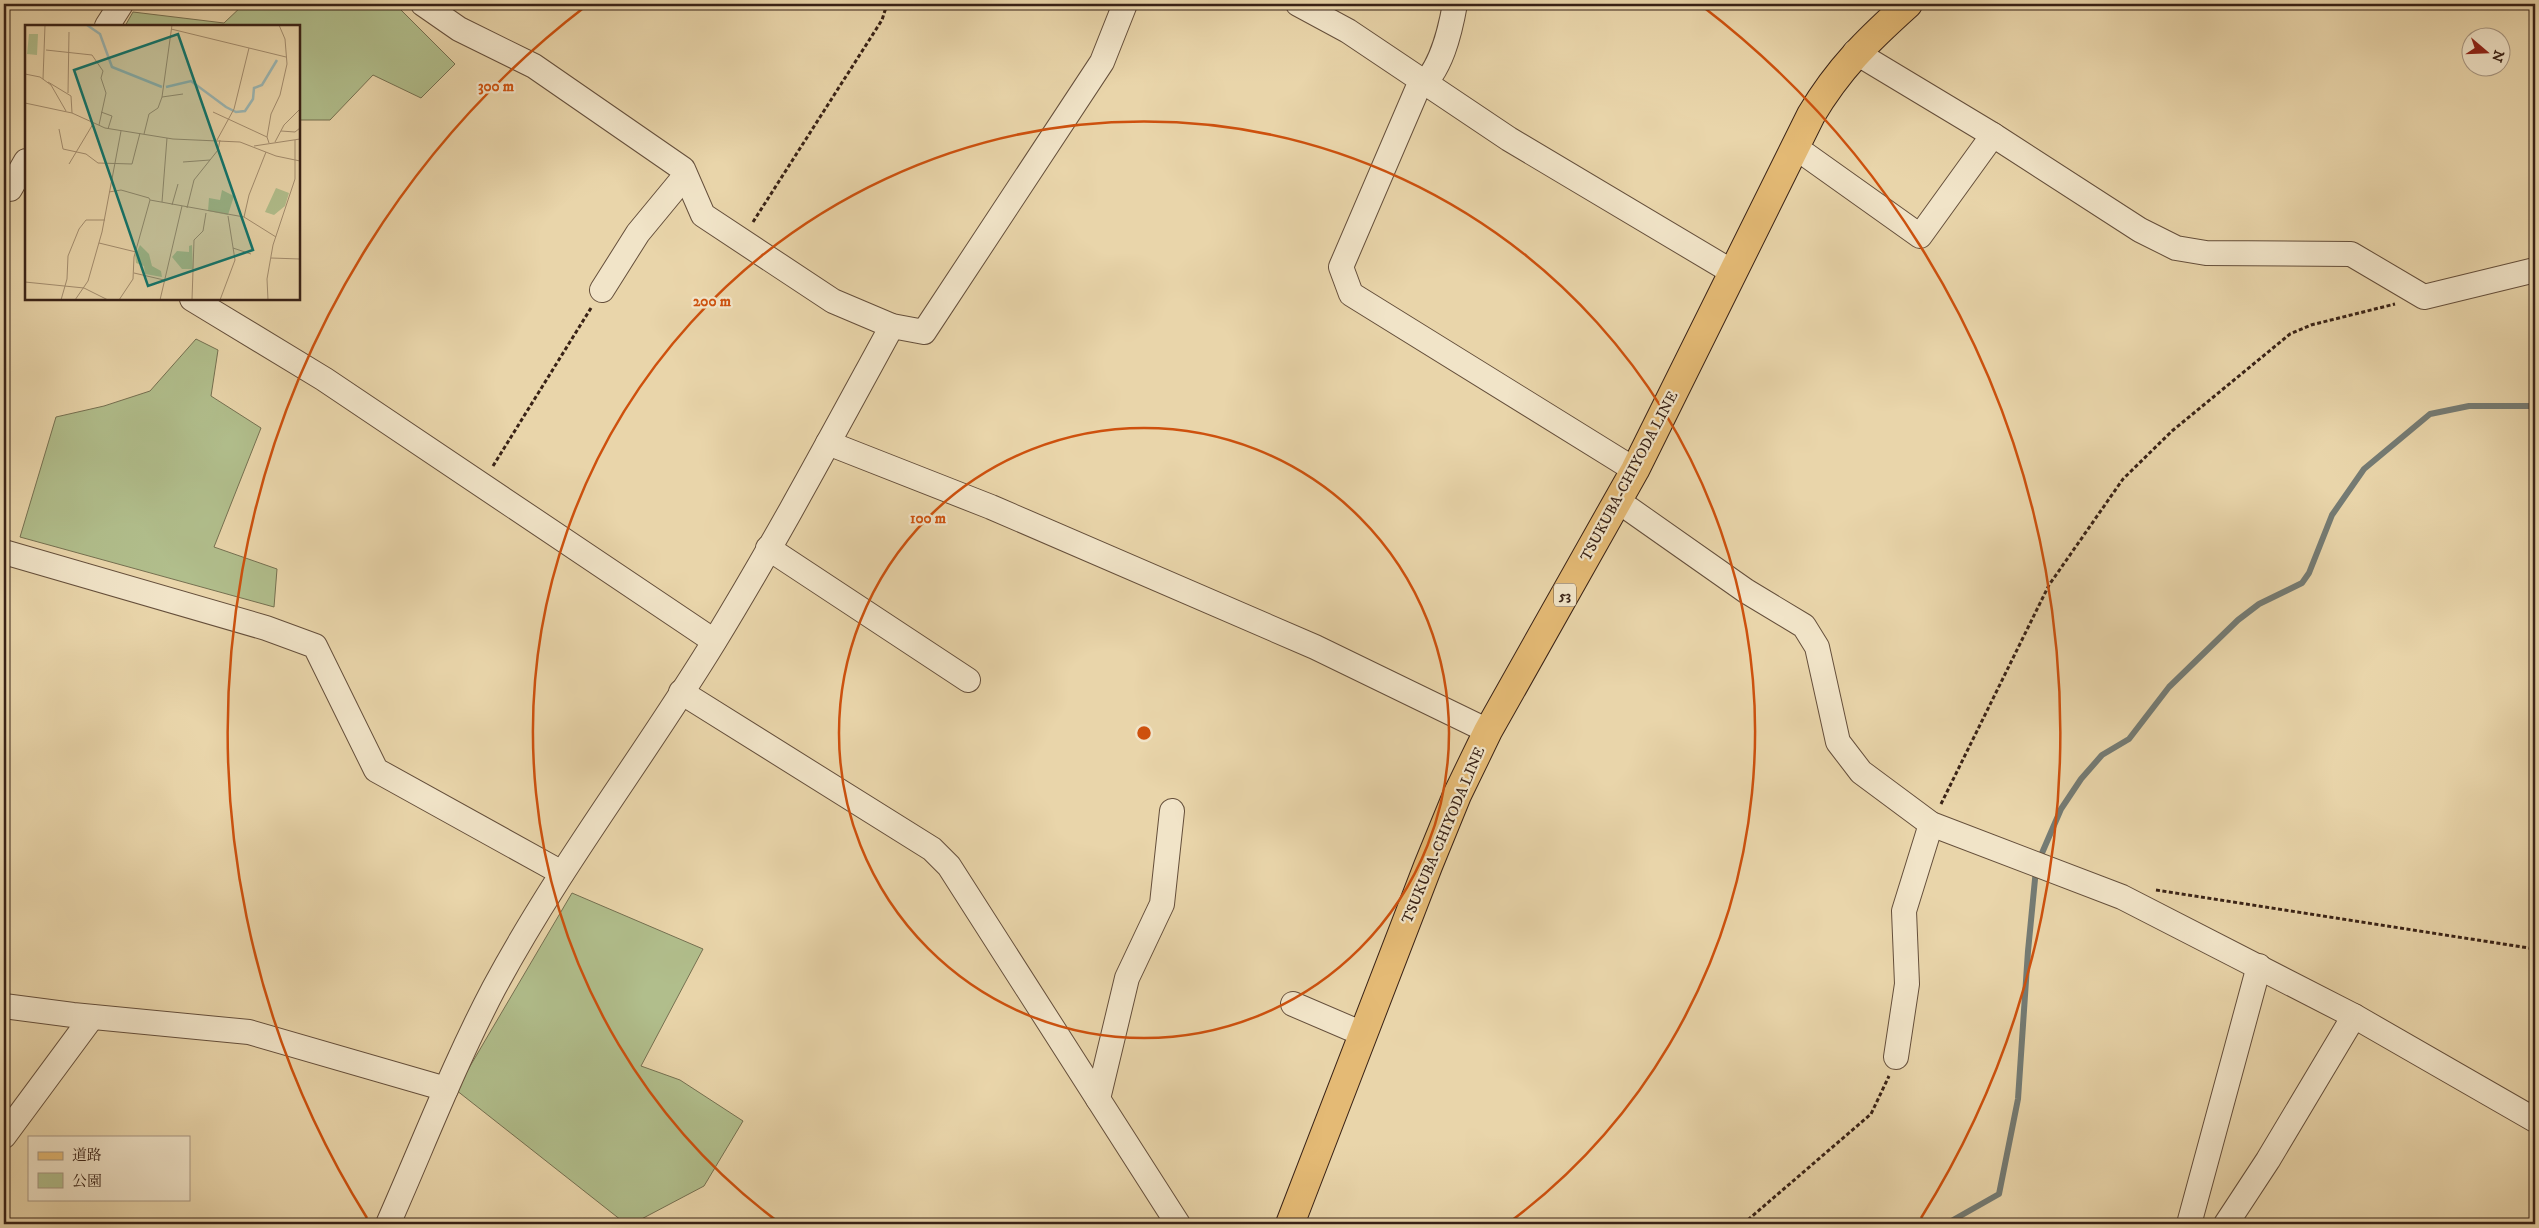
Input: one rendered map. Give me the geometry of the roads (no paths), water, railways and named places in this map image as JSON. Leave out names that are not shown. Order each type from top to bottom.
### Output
[{"type":"main road","name":"TSUKUBA-CHIYODA LINE","points":[[1290,1224],[1428,866],[1457,795],[1488,731],[1635,470],[1734,273],[1794,147],[1830,83],[1856,52],[1902,5]]},
{"type":"street","points":[[109,25],[121,4]]},
{"type":"street","points":[[423,4],[459,29],[534,66],[683,168],[703,215],[833,301],[892,326],[924,332],[1102,62],[1125,4]]},
{"type":"street","points":[[1298,4],[1348,31],[1509,139],[1734,273]]},
{"type":"street","points":[[1455,4],[1451,27],[1438,62],[1425,84],[1417,90],[1341,267],[1351,294],[1635,470]]},
{"type":"street","points":[[1856,52],[1993,135],[2140,230],[2176,248],[2206,253],[2351,254],[2424,297],[2535,270]]},
{"type":"street","points":[[1794,147],[1920,236],[1993,135]]},
{"type":"street","points":[[13,191],[25,163]]},
{"type":"street","points":[[602,290],[638,232],[685,176]]},
{"type":"street","points":[[194,300],[324,379],[482,483],[714,642]]},
{"type":"street","points":[[388,1224],[446,1089],[494,988],[562,873],[714,642],[828,443],[892,326]]},
{"type":"street","points":[[828,443],[992,507],[1315,647],[1488,731]]},
{"type":"street","points":[[1618,501],[1746,592],[1804,626],[1817,647],[1838,742],[1861,772],[1931,824],[2122,897],[2354,1016],[2535,1120]]},
{"type":"street","points":[[768,548],[968,680]]},
{"type":"street","points":[[4,552],[266,628],[315,646],[376,770],[562,873]]},
{"type":"street","points":[[681,692],[932,850],[949,866],[1178,1224]]},
{"type":"street","points":[[1098,1099],[1127,978],[1162,904],[1172,811]]},
{"type":"street","points":[[1896,1057],[1907,984],[1904,911],[1931,824]]},
{"type":"street","points":[[2189,1224],[2259,966]]},
{"type":"street","points":[[1293,1004],[1363,1034]]},
{"type":"street","points":[[4,1006],[92,1017],[249,1032],[446,1089]]},
{"type":"street","points":[[2226,1224],[2268,1160],[2354,1016]]},
{"type":"street","points":[[4,1136],[92,1017]]},
{"type":"waterway","points":[[2039,860],[2061,809],[2081,779],[2102,755],[2129,739],[2169,687],[2238,620],[2259,604],[2302,583],[2309,573],[2332,515],[2364,469],[2430,414],[2469,406],[2535,406]]},
{"type":"waterway","points":[[1946,1224],[1999,1194],[2018,1099],[2028,951],[2036,869]]}]
